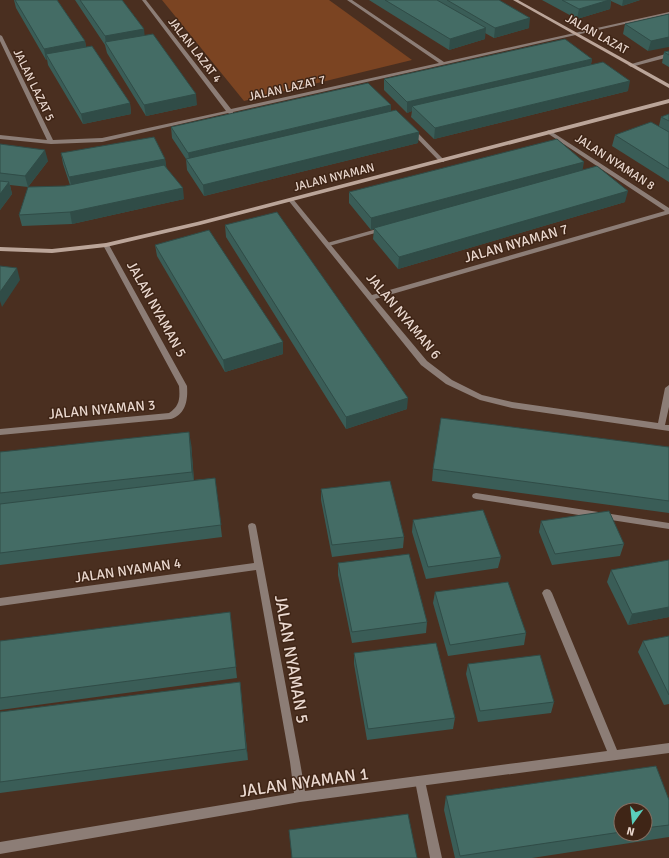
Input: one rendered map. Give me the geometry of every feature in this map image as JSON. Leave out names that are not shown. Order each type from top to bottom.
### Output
[{"type":"street","name":"JALAN LAZAT 4","points":[[144,0],[231,113]]},
{"type":"street","points":[[349,0],[442,63]]},
{"type":"street","name":"JALAN LAZAT","points":[[515,0],[669,86]]},
{"type":"street","name":"JALAN LAZAT 7","points":[[0,137],[51,142],[102,140],[231,113],[442,63],[669,13]]},
{"type":"street","name":"JALAN LAZAT 5","points":[[0,36],[7,58],[51,142]]},
{"type":"street","points":[[631,65],[669,55]]},
{"type":"street","points":[[362,82],[368,87]]},
{"type":"street","name":"JALAN NYAMAN","points":[[0,249],[52,251],[106,245],[291,200],[669,101]]},
{"type":"street","points":[[405,124],[442,161]]},
{"type":"street","name":"JALAN NYAMAN 8","points":[[549,132],[669,211]]},
{"type":"street","points":[[599,171],[606,169]]},
{"type":"street","name":"JALAN NYAMAN 6","points":[[291,200],[329,244],[370,298],[424,363],[449,382],[480,397],[512,405],[665,428]]},
{"type":"street","name":"JALAN NYAMAN 7","points":[[370,298],[669,211]]},
{"type":"street","points":[[329,244],[390,228]]},
{"type":"street","name":"JALAN NYAMAN 5","points":[[106,245],[183,386]]},
{"type":"street","name":"JALAN NYAMAN 3","points":[[0,432],[171,416],[178,412],[184,404],[185,398],[183,386]]},
{"type":"street","points":[[665,428],[669,388]]},
{"type":"street","points":[[476,496],[669,526]]},
{"type":"street","name":"JALAN NYAMAN 5","points":[[252,526],[300,797]]},
{"type":"street","name":"JALAN NYAMAN 4","points":[[0,602],[259,566]]},
{"type":"street","points":[[547,594],[614,755]]},
{"type":"street","name":"JALAN NYAMAN 1","points":[[0,848],[300,797],[669,748]]},
{"type":"street","points":[[420,782],[436,858]]},
{"type":"shaded area","points":[[162,0],[329,0],[412,60],[244,101]]},
{"type":"building","points":[[15,0],[57,0],[85,41],[44,49]]},
{"type":"building","points":[[80,0],[122,0],[144,29],[105,36]]},
{"type":"building","points":[[385,0],[437,0],[486,28],[450,39]]},
{"type":"building","points":[[447,0],[499,0],[530,18],[495,28]]},
{"type":"building","points":[[562,0],[609,0],[579,9]]},
{"type":"building","points":[[669,14],[669,37],[651,41],[625,24]]},
{"type":"building","points":[[153,34],[196,94],[144,105],[105,42]]},
{"type":"building","points":[[565,39],[592,59],[407,102],[384,79]]},
{"type":"building","points":[[92,46],[130,103],[81,114],[46,54]]},
{"type":"building","points":[[603,62],[630,81],[435,128],[412,106]]},
{"type":"building","points":[[368,83],[391,105],[188,153],[171,127]]},
{"type":"building","points":[[396,110],[419,132],[203,185],[186,159]]},
{"type":"building","points":[[669,114],[669,121],[661,117]]},
{"type":"building","points":[[651,122],[669,132],[669,169],[615,135]]},
{"type":"building","points":[[154,137],[165,159],[69,177],[61,153]]},
{"type":"building","points":[[557,139],[584,162],[371,218],[349,192]]},
{"type":"building","points":[[0,144],[45,150],[25,176],[0,173]]},
{"type":"building","points":[[164,165],[183,188],[70,212],[19,215],[28,187],[65,186]]},
{"type":"building","points":[[597,166],[628,191],[399,257],[374,228]]},
{"type":"building","points":[[0,181],[9,182],[0,194]]},
{"type":"building","points":[[277,212],[408,398],[346,417],[225,225]]},
{"type":"building","points":[[209,230],[283,342],[223,360],[155,245]]},
{"type":"building","points":[[0,266],[17,268],[0,292]]},
{"type":"building","points":[[441,418],[669,447],[669,501],[433,469]]},
{"type":"building","points":[[189,432],[192,472],[0,493],[0,452]]},
{"type":"building","points":[[215,478],[221,525],[0,553],[0,504]]},
{"type":"building","points":[[390,481],[404,537],[332,545],[321,489]]},
{"type":"building","points":[[483,510],[501,557],[428,567],[413,520]]},
{"type":"building","points":[[609,511],[624,544],[555,554],[541,521]]},
{"type":"building","points":[[409,554],[427,622],[352,632],[338,563]]},
{"type":"building","points":[[669,560],[669,607],[632,614],[611,570]]},
{"type":"building","points":[[508,582],[526,633],[450,645],[435,592]]},
{"type":"building","points":[[230,612],[236,667],[0,698],[0,641]]},
{"type":"building","points":[[669,636],[669,695],[643,641]]},
{"type":"building","points":[[436,643],[455,718],[368,729],[354,653]]},
{"type":"building","points":[[540,655],[554,702],[480,711],[468,664]]},
{"type":"building","points":[[240,682],[246,749],[0,782],[0,712]]},
{"type":"building","points":[[656,766],[669,800],[669,825],[653,827],[653,802],[613,802],[613,833],[460,856],[446,796]]},
{"type":"building","points":[[408,814],[417,858],[292,858],[289,830]]}]
